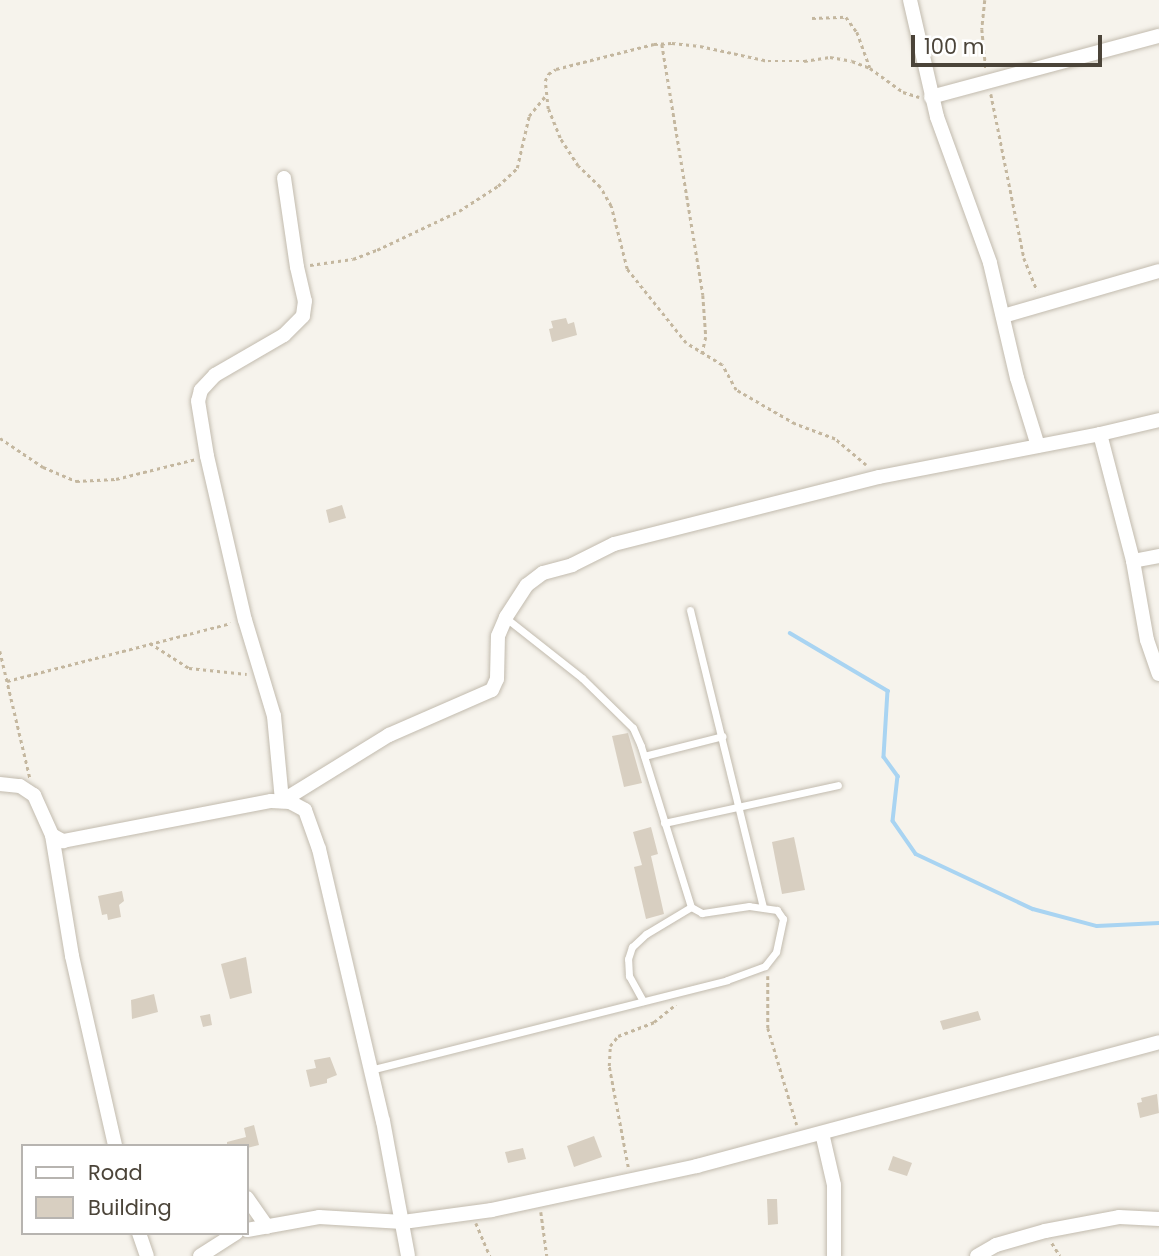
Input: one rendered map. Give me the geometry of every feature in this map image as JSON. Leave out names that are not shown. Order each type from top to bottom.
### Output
[{"type":"street","points":[[910,0],[931,97],[990,263],[1038,446]]},
{"type":"street","points":[[931,97],[1159,36]]},
{"type":"street","points":[[282,801],[274,716],[246,620],[198,407],[199,395],[215,375],[299,323],[305,301],[296,267],[284,178]]},
{"type":"street","points":[[1003,316],[1159,271]]},
{"type":"street","points":[[282,801],[389,735],[492,690],[497,679],[498,636],[506,617],[527,585],[538,575],[572,565],[614,544],[879,477],[1159,420]]},
{"type":"street","points":[[1100,434],[1133,561],[1147,640],[1159,674]]},
{"type":"street","points":[[1133,561],[1159,556]]},
{"type":"street","points":[[0,784],[20,786],[34,795],[52,835],[72,956],[115,1144]]},
{"type":"street","points":[[52,835],[63,841],[93,838],[256,803],[282,801],[301,807],[313,826],[370,1070],[408,1256]]},
{"type":"street","points":[[248,1230],[319,1217],[403,1222],[472,1214],[628,1181],[801,1139],[1159,1042]]},
{"type":"street","points":[[822,1133],[834,1185],[834,1256]]},
{"type":"street","points":[[248,1199],[267,1227]]},
{"type":"street","points":[[977,1256],[996,1245],[1045,1231],[1119,1217],[1159,1219]]},
{"type":"street","points":[[140,1235],[147,1256]]},
{"type":"street","points":[[200,1256],[233,1235]]},
{"type":"lane","points":[[690,610],[763,907]]},
{"type":"lane","points":[[370,1070],[743,975],[769,963],[776,952],[783,919],[777,910],[738,906],[702,913],[691,907],[637,736],[624,717],[573,670],[506,617]]},
{"type":"lane","points":[[645,756],[723,736]]},
{"type":"lane","points":[[664,823],[838,785]]},
{"type":"lane","points":[[643,1001],[629,976],[628,959],[632,947],[646,934],[691,907]]},
{"type":"path","points":[[985,0],[982,40],[988,81],[1024,258],[1042,304]]},
{"type":"path","points":[[812,18],[846,17],[857,32],[870,68]]},
{"type":"path","points":[[879,477],[835,439],[795,424],[736,390],[722,365],[702,355],[687,343],[627,269],[611,206],[600,187],[578,166],[565,147],[545,95],[547,76],[556,69],[662,43],[700,46],[768,61],[804,61],[830,57],[870,68],[914,97],[931,97]]},
{"type":"path","points":[[662,43],[703,295],[706,337],[702,355]]},
{"type":"path","points":[[296,267],[353,259],[377,250],[488,193],[517,168],[529,116],[545,95]]},
{"type":"path","points":[[0,438],[50,471],[83,481],[116,479],[207,456]]},
{"type":"path","points":[[7,681],[246,620]]},
{"type":"path","points":[[149,643],[189,668],[261,675]]},
{"type":"path","points":[[0,651],[34,795]]},
{"type":"path","points":[[769,963],[766,1000],[768,1028],[801,1139]]},
{"type":"path","points":[[628,1181],[626,1145],[609,1066],[610,1046],[618,1036],[646,1026],[668,1013],[683,992]]},
{"type":"path","points":[[541,1199],[541,1223],[547,1256]]},
{"type":"path","points":[[472,1214],[490,1256]]},
{"type":"building","points":[[566,318],[568,324],[574,322],[577,335],[552,342],[549,329],[553,328],[551,321]]},
{"type":"building","points":[[342,505],[346,518],[329,523],[326,510]]},
{"type":"building","points":[[628,733],[642,783],[624,787],[612,736]]},
{"type":"building","points":[[651,827],[658,854],[651,856],[664,914],[646,919],[634,867],[642,865],[633,832]]},
{"type":"building","points":[[794,837],[805,890],[782,894],[772,842]]},
{"type":"building","points":[[122,891],[124,901],[119,905],[121,917],[108,920],[107,914],[102,915],[98,896]]},
{"type":"building","points":[[246,957],[252,993],[230,999],[221,964]]},
{"type":"building","points":[[154,994],[158,1012],[132,1019],[131,1000]]},
{"type":"building","points":[[978,1011],[981,1020],[943,1030],[940,1021]]},
{"type":"building","points":[[210,1014],[212,1025],[203,1027],[200,1016]]},
{"type":"building","points":[[330,1057],[337,1075],[327,1079],[327,1083],[310,1087],[306,1070],[316,1068],[314,1060]]},
{"type":"building","points":[[1157,1094],[1159,1113],[1140,1118],[1137,1103],[1142,1102],[1141,1098]]},
{"type":"building","points":[[254,1125],[259,1145],[248,1148],[248,1144],[227,1144],[246,1137],[244,1128]]},
{"type":"building","points":[[594,1136],[602,1157],[574,1167],[567,1146]]},
{"type":"building","points":[[523,1148],[526,1159],[508,1163],[505,1152]]},
{"type":"building","points":[[893,1156],[912,1163],[907,1176],[888,1170]]},
{"type":"building","points":[[767,1199],[777,1199],[778,1224],[768,1225]]},
{"type":"waterway","points":[[790,633],[888,691],[884,757],[898,776],[893,821],[916,854],[1033,909],[1097,926],[1159,923]]}]
